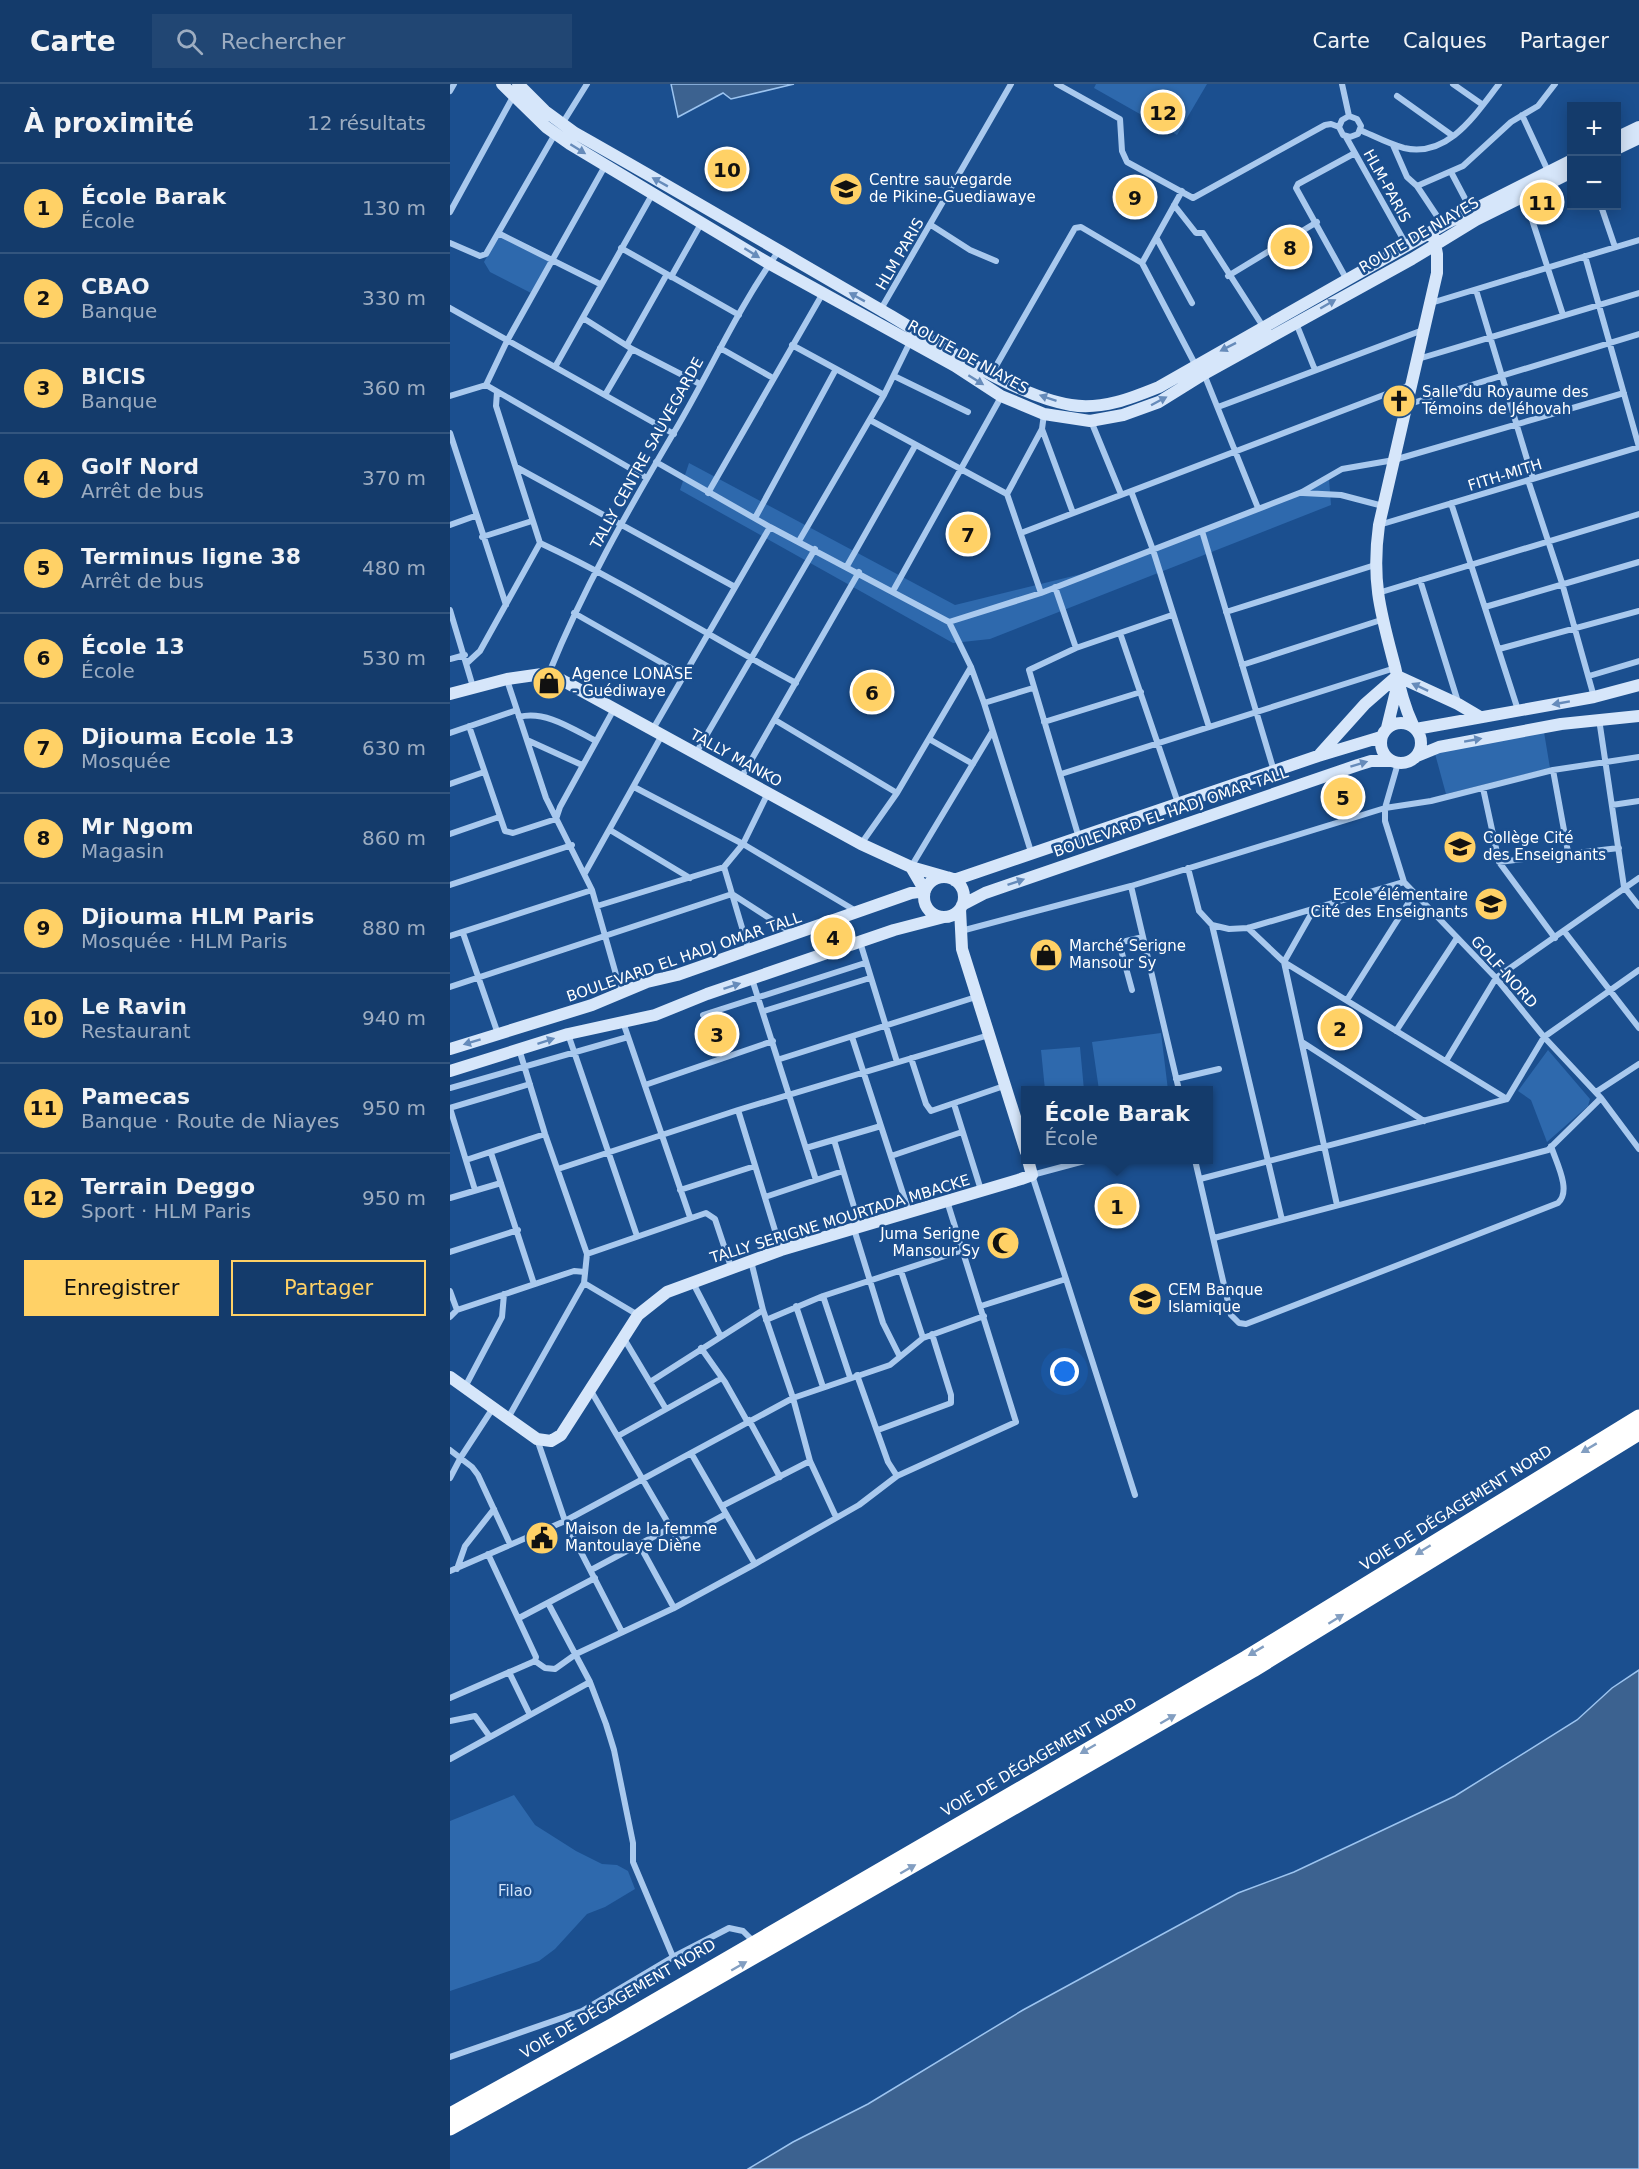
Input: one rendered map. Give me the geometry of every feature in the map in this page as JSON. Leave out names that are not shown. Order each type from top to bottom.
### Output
[{"type":"highway","name":"VOIE DE DÉGAGEMENT NORD","points":[[450,2115],[755,1942],[1246,1658],[1639,1417]]},
{"type":"highway","name":"VOIE DE DÉGAGEMENT NORD","points":[[450,2128],[642,2022],[1253,1670],[1639,1433]]},
{"type":"main road","name":"ROUTE DE NIAYES","points":[[502,84],[516,90],[558,129],[605,166],[770,264],[911,341],[1002,396],[1044,414],[1090,421],[1141,410],[1159,402],[1200,370],[1347,280],[1407,247],[1567,174]]},
{"type":"main road","points":[[1621,136],[1639,127]]},
{"type":"main road","name":"ROUTE DE NIAYES","points":[[558,129],[1009,384],[1052,400],[1091,407],[1142,394],[1200,370],[1296,323],[1471,210],[1567,162]]},
{"type":"main road","points":[[1621,147],[1639,138]]},
{"type":"main road","points":[[1417,756],[1422,742],[1403,704],[1381,620],[1376,593],[1375,565],[1383,506],[1437,273],[1437,234]]},
{"type":"main road","points":[[450,694],[507,679],[549,673]]},
{"type":"main road","name":"TALLY MANKO","points":[[549,673],[861,844],[911,867],[950,879]]},
{"type":"main road","points":[[1397,675],[1480,717]]},
{"type":"main road","points":[[1395,762],[1382,751],[1397,675]]},
{"type":"main road","points":[[1318,756],[1365,704],[1397,675]]},
{"type":"main road","name":"BOULEVARD EL HADJ OMAR TALL","points":[[950,879],[1032,856],[1384,732],[1400,722],[1415,727],[1480,717],[1594,697],[1639,685]]},
{"type":"main road","name":"BOULEVARD EL HADJ OMAR TALL","points":[[961,907],[985,892],[1371,760],[1408,762],[1439,747],[1599,719],[1639,716]]},
{"type":"main road","points":[[911,867],[925,891]]},
{"type":"main road","points":[[962,950],[945,917],[935,914],[924,900],[925,891],[931,882],[950,879],[963,891],[960,931],[962,950],[1021,1137]]},
{"type":"main road","name":"BOULEVARD EL HADJ OMAR TALL","points":[[450,1049],[592,1005],[621,992],[749,951],[911,893],[925,891]]},
{"type":"main road","points":[[450,1071],[568,1034],[655,1015],[860,942],[945,917],[961,907]]},
{"type":"main road","points":[[1029,1164],[1032,1175]]},
{"type":"main road","name":"TALLY SERIGNE MOURTADA MBACKE","points":[[537,1439],[551,1441],[559,1437],[591,1392],[638,1315],[658,1298],[692,1282],[781,1250],[1032,1175]]},
{"type":"main road","points":[[450,1377],[537,1439]]},
{"type":"street","points":[[450,91],[454,84]]},
{"type":"street","points":[[450,243],[483,256],[587,84]]},
{"type":"street","name":"HLM PARIS","points":[[881,310],[1011,84]]},
{"type":"street","points":[[1057,84],[1120,119],[1122,151],[1127,162],[1196,198],[1324,125],[1331,124],[1339,127],[1346,137],[1354,136],[1360,130]]},
{"type":"street","points":[[1341,84],[1349,116]]},
{"type":"street","points":[[1453,84],[1483,105]]},
{"type":"street","points":[[1360,130],[1393,145],[1428,149],[1453,136],[1483,105],[1499,84]]},
{"type":"street","points":[[1417,186],[1463,166],[1522,115],[1542,103],[1555,84]]},
{"type":"street","points":[[450,212],[516,90]]},
{"type":"street","points":[[1397,96],[1453,136]]},
{"type":"street","points":[[1522,115],[1548,171]]},
{"type":"street","points":[[1339,127],[1342,120],[1349,116]]},
{"type":"street","points":[[1349,116],[1357,119],[1360,130]]},
{"type":"street","name":"HLM-PARIS","points":[[1346,137],[1407,247]]},
{"type":"street","points":[[1393,145],[1407,177],[1417,186],[1437,234]]},
{"type":"street","points":[[1347,280],[1297,186],[1355,153]]},
{"type":"street","points":[[450,396],[486,385],[507,341],[605,166]]},
{"type":"street","points":[[1451,172],[1471,210]]},
{"type":"street","points":[[1142,263],[1182,190]]},
{"type":"street","points":[[555,367],[653,193]]},
{"type":"street","points":[[1524,194],[1563,315]]},
{"type":"street","points":[[1174,205],[1196,233],[1203,233],[1228,276],[1264,329]]},
{"type":"street","points":[[1602,210],[1615,247]]},
{"type":"street","points":[[605,395],[629,347],[702,222]]},
{"type":"street","points":[[1228,276],[1317,222]]},
{"type":"street","points":[[931,225],[970,250],[996,261]]},
{"type":"street","points":[[992,373],[1075,228],[1082,226],[1142,263],[1218,407],[1237,450],[1258,508]]},
{"type":"street","points":[[498,233],[600,284]]},
{"type":"street","points":[[1157,239],[1192,303]]},
{"type":"street","points":[[1431,303],[1639,240]]},
{"type":"street","points":[[621,248],[739,315]]},
{"type":"street","name":"TALLY CENTRE SAUVEGARDE","points":[[549,673],[574,613],[596,569],[674,434],[720,348],[778,252]]},
{"type":"street","points":[[1585,256],[1639,447]]},
{"type":"street","points":[[1476,290],[1594,697]]},
{"type":"street","points":[[708,493],[823,293]]},
{"type":"street","points":[[1416,360],[1639,293]]},
{"type":"street","points":[[450,308],[674,434]]},
{"type":"street","points":[[583,318],[629,347],[700,384]]},
{"type":"street","points":[[1296,323],[1315,370]]},
{"type":"street","points":[[1218,407],[1424,330]]},
{"type":"street","points":[[1406,405],[1639,334]]},
{"type":"street","points":[[798,541],[870,420],[911,341]]},
{"type":"street","points":[[792,345],[884,395]]},
{"type":"street","points":[[720,348],[773,378]]},
{"type":"street","points":[[754,518],[836,369]]},
{"type":"street","points":[[894,376],[968,412]]},
{"type":"street","points":[[486,385],[647,478]]},
{"type":"street","points":[[1021,533],[1410,385]]},
{"type":"street","points":[[497,392],[496,406],[540,543],[596,569],[707,636],[796,684]]},
{"type":"street","points":[[949,622],[1041,593],[1202,531],[1302,492],[1342,469],[1394,460],[1624,393]]},
{"type":"street","points":[[893,591],[1002,396]]},
{"type":"street","points":[[1006,494],[1042,429],[1044,414]]},
{"type":"street","points":[[870,420],[959,471],[1006,494],[1041,593]]},
{"type":"street","points":[[1090,421],[1121,494]]},
{"type":"street","points":[[1042,429],[1073,513]]},
{"type":"street","points":[[450,434],[506,605]]},
{"type":"street","points":[[847,567],[915,446]]},
{"type":"street","name":"FITH-MITH","points":[[1379,525],[1639,447]]},
{"type":"street","points":[[656,462],[770,527],[949,622],[971,667],[984,703],[1032,856]]},
{"type":"street","points":[[450,468],[459,465]]},
{"type":"street","points":[[516,467],[735,587]]},
{"type":"street","points":[[1131,490],[1153,550],[1209,727]]},
{"type":"street","points":[[1302,492],[1341,495],[1383,506]]},
{"type":"street","points":[[1451,503],[1518,711]]},
{"type":"street","points":[[1376,593],[1639,514]]},
{"type":"street","points":[[450,525],[475,516]]},
{"type":"street","points":[[482,537],[532,521]]},
{"type":"street","points":[[585,873],[634,787],[683,675],[770,527]]},
{"type":"street","points":[[1202,531],[1274,771]]},
{"type":"street","points":[[467,663],[480,651],[540,543]]},
{"type":"street","points":[[696,753],[814,549]]},
{"type":"street","points":[[1485,607],[1639,562]]},
{"type":"street","points":[[1226,612],[1375,565]]},
{"type":"street","points":[[741,778],[859,573]]},
{"type":"street","points":[[1420,580],[1458,704]]},
{"type":"street","points":[[1055,587],[1076,648]]},
{"type":"street","points":[[450,610],[473,687]]},
{"type":"street","points":[[1499,649],[1639,610]]},
{"type":"street","points":[[574,613],[683,675]]},
{"type":"street","points":[[1079,838],[1029,675],[1030,668],[1076,648],[1172,615]]},
{"type":"street","points":[[1242,665],[1381,620]]},
{"type":"street","points":[[1120,633],[1179,804]]},
{"type":"street","points":[[450,659],[465,655]]},
{"type":"street","points":[[1589,676],[1639,661]]},
{"type":"street","points":[[861,844],[897,793],[971,667]]},
{"type":"street","points":[[1061,774],[1256,712],[1397,675]]},
{"type":"street","points":[[507,679],[546,798],[572,845],[592,890],[621,992]]},
{"type":"street","points":[[984,703],[1033,688]]},
{"type":"street","points":[[1044,722],[1141,692]]},
{"type":"street","points":[[469,726],[499,818],[510,834],[556,819],[582,765],[614,708]]},
{"type":"street","points":[[450,733],[518,713],[558,722],[596,741]]},
{"type":"street","points":[[1599,719],[1624,887],[1639,906]]},
{"type":"street","points":[[775,720],[897,793]]},
{"type":"street","points":[[911,867],[992,732]]},
{"type":"street","points":[[929,739],[973,764]]},
{"type":"street","points":[[527,740],[582,765]]},
{"type":"street","points":[[960,931],[1131,886],[1385,808],[1483,788],[1553,770],[1639,757]]},
{"type":"street","name":"GOLF-NORD","points":[[1395,762],[1385,808],[1390,844],[1404,882],[1496,978],[1545,1037],[1596,1092],[1639,1149]]},
{"type":"street","points":[[1553,770],[1568,852]]},
{"type":"street","points":[[450,784],[484,772]]},
{"type":"street","points":[[634,787],[742,844],[859,913]]},
{"type":"street","points":[[1483,788],[1499,862],[1555,938]]},
{"type":"street","points":[[597,906],[724,867],[742,844],[768,793]]},
{"type":"street","points":[[1612,805],[1639,801]]},
{"type":"street","points":[[450,834],[499,818]]},
{"type":"street","points":[[610,830],[690,878]]},
{"type":"street","points":[[450,885],[572,845]]},
{"type":"street","points":[[1499,862],[1568,852],[1618,848]]},
{"type":"street","points":[[724,867],[749,951]]},
{"type":"street","points":[[1188,868],[1199,911],[1212,925],[1282,1220]]},
{"type":"street","points":[[1446,1061],[1496,978],[1639,878]]},
{"type":"street","points":[[1212,925],[1229,929],[1248,928],[1404,882]]},
{"type":"street","points":[[1131,886],[1178,1086]]},
{"type":"street","points":[[450,936],[592,890]]},
{"type":"street","points":[[450,987],[732,894]]},
{"type":"street","points":[[732,894],[795,935]]},
{"type":"street","points":[[1347,1000],[1414,894]]},
{"type":"street","points":[[1314,909],[1284,962],[1337,1205]]},
{"type":"street","points":[[1248,928],[1284,962],[1507,1099]]},
{"type":"street","points":[[1564,931],[1639,1028]]},
{"type":"street","points":[[463,933],[498,1034]]},
{"type":"street","points":[[1132,990],[1120,946],[1122,942],[1143,936]]},
{"type":"street","points":[[1396,1031],[1457,938]]},
{"type":"street","points":[[860,942],[897,1062]]},
{"type":"street","points":[[703,1015],[865,963]]},
{"type":"street","points":[[1200,1179],[1507,1099],[1545,1037],[1639,970]]},
{"type":"street","points":[[764,1011],[870,978]]},
{"type":"street","points":[[752,979],[780,1059],[816,1180]]},
{"type":"street","points":[[780,1059],[886,1028],[976,997]]},
{"type":"street","points":[[623,1022],[690,1217]]},
{"type":"street","points":[[568,1034],[637,1236]]},
{"type":"street","points":[[558,1169],[789,1094],[989,1035]]},
{"type":"street","points":[[450,1088],[628,1037]]},
{"type":"street","points":[[852,1037],[909,1212]]},
{"type":"street","points":[[645,1085],[773,1041]]},
{"type":"street","points":[[1302,1042],[1424,1121]]},
{"type":"street","points":[[508,1418],[584,1283],[587,1254],[545,1134],[519,1049]]},
{"type":"street","points":[[911,1058],[929,1110],[954,1104],[1004,1086]]},
{"type":"street","points":[[1596,1092],[1639,1064]]},
{"type":"street","points":[[1176,1079],[1219,1069]]},
{"type":"street","points":[[475,1190],[450,1108],[530,1084]]},
{"type":"street","points":[[1214,1238],[1548,1150],[1601,1098]]},
{"type":"street","points":[[954,1104],[981,1190]]},
{"type":"street","points":[[738,1110],[781,1250]]},
{"type":"street","points":[[806,1148],[881,1126]]},
{"type":"street","points":[[891,1156],[962,1132]]},
{"type":"street","points":[[466,1160],[545,1134]]},
{"type":"street","points":[[834,1140],[883,1323],[899,1355]]},
{"type":"street","points":[[1197,1164],[1231,1315],[1239,1323],[1254,1323],[1558,1203],[1563,1198],[1564,1190],[1551,1146]]},
{"type":"street","points":[[491,1153],[534,1284]]},
{"type":"street","points":[[1073,1164],[1032,1175],[1135,1495]]},
{"type":"street","points":[[680,1190],[755,1166]]},
{"type":"street","points":[[765,1197],[843,1171]]},
{"type":"street","points":[[450,1198],[501,1183]]},
{"type":"street","points":[[535,1661],[550,1670],[576,1654],[674,1608],[755,1564],[876,1494],[897,1476],[1016,1422],[947,1201]]},
{"type":"street","points":[[587,1254],[706,1213],[712,1215],[731,1267]]},
{"type":"street","points":[[450,1252],[518,1230]]},
{"type":"street","points":[[766,1320],[823,1296],[963,1250]]},
{"type":"street","points":[[751,1260],[762,1310],[793,1398],[810,1461],[836,1517]]},
{"type":"street","points":[[450,1317],[457,1310],[534,1284],[574,1271],[585,1272]]},
{"type":"street","points":[[902,1271],[923,1338]]},
{"type":"street","points":[[981,1306],[1066,1279]]},
{"type":"street","points":[[692,1282],[720,1335]]},
{"type":"street","points":[[584,1283],[638,1315]]},
{"type":"street","points":[[450,1291],[457,1310]]},
{"type":"street","points":[[465,1387],[502,1317],[504,1294]]},
{"type":"street","points":[[823,1296],[878,1430],[888,1462],[897,1476]]},
{"type":"street","points":[[796,1306],[823,1387]]},
{"type":"street","points":[[650,1382],[762,1310]]},
{"type":"street","points":[[454,1570],[565,1521],[691,1454],[748,1420],[793,1398],[890,1365],[899,1355],[923,1338],[984,1316]]},
{"type":"street","points":[[878,1430],[951,1403],[951,1395],[932,1334]]},
{"type":"street","points":[[623,1337],[666,1408]]},
{"type":"street","points":[[701,1348],[722,1377],[780,1477]]},
{"type":"street","points":[[618,1436],[722,1377]]},
{"type":"street","points":[[591,1392],[644,1479],[670,1528],[680,1540],[726,1514]]},
{"type":"street","points":[[450,1479],[461,1457],[494,1407]]},
{"type":"street","points":[[537,1439],[565,1521],[622,1632]]},
{"type":"street","points":[[450,1450],[461,1457],[478,1475],[510,1544]]},
{"type":"street","points":[[691,1454],[755,1564]]},
{"type":"street","points":[[722,1506],[810,1461]]},
{"type":"street","points":[[454,1570],[465,1546],[494,1509]]},
{"type":"street","points":[[591,1570],[670,1528]]},
{"type":"street","points":[[639,1544],[674,1608]]},
{"type":"street","points":[[488,1554],[536,1652],[535,1661]]},
{"type":"street","points":[[519,1618],[595,1578]]},
{"type":"street","points":[[548,1603],[590,1682],[614,1750],[633,1843],[633,1862],[673,1957]]},
{"type":"street","points":[[450,1698],[535,1661]]},
{"type":"street","points":[[509,1672],[530,1715]]},
{"type":"street","points":[[450,1759],[590,1682]]},
{"type":"street","points":[[450,1721],[475,1716],[490,1737]]},
{"type":"street","points":[[450,2057],[582,2011],[673,1957],[729,1928],[743,1931],[755,1942]]},
{"type":"green space","points":[[1096,84],[1207,84],[1177,135],[1094,88]]},
{"type":"green space","points":[[499,234],[551,260],[533,294],[490,272],[484,262]]},
{"type":"green space","points":[[689,463],[955,605],[1106,568],[1329,479],[1331,505],[990,639],[953,643],[680,490]]},
{"type":"green space","points":[[1544,732],[1550,768],[1446,794],[1434,750]]},
{"type":"green space","points":[[1161,1033],[1168,1086],[1098,1086],[1092,1042]]},
{"type":"green space","points":[[1080,1047],[1084,1086],[1045,1086],[1041,1050]]},
{"type":"green space","points":[[1548,1050],[1590,1099],[1588,1106],[1547,1142],[1531,1100],[1518,1091]]},
{"type":"green space","name":"Filao","points":[[514,1795],[535,1825],[576,1851],[602,1864],[617,1865],[628,1871],[635,1889],[605,1907],[587,1914],[555,1949],[539,1961],[450,1991],[450,1821]]},
{"type":"shaded area","points":[[671,84],[794,84],[731,99],[723,93],[678,117]]},
{"type":"shaded area","points":[[1639,1670],[1639,2169],[748,2169],[793,2142],[868,2104],[1023,2010],[1238,1893],[1294,1872],[1455,1796],[1577,1720],[1612,1688]]},
{"type":"place","name":"Terrain Deggo","points":[[1163,112]]},
{"type":"place","name":"Le Ravin","points":[[727,169]]},
{"type":"place","name":"Centre sauvegarde de Pikine-Guediawaye","points":[[846,189]]},
{"type":"place","name":"Djiouma HLM Paris","points":[[1135,197]]},
{"type":"place","name":"Pamecas","points":[[1542,202]]},
{"type":"place","name":"Mr Ngom","points":[[1290,247]]},
{"type":"place","name":"Salle du Royaume des Témoins de Jéhovah","points":[[1399,401]]},
{"type":"place","name":"Djiouma Ecole 13","points":[[968,534]]},
{"type":"place","name":"Agence LONASE - Guédiwaye","points":[[549,683]]},
{"type":"place","name":"École 13","points":[[872,692]]},
{"type":"place","name":"Terminus ligne 38","points":[[1343,797]]},
{"type":"place","name":"Collège Cité des Enseignants","points":[[1460,847]]},
{"type":"place","name":"Ecole élémentaire Cité des Enseignants","points":[[1491,904]]},
{"type":"place","name":"Golf Nord","points":[[833,937]]},
{"type":"place","name":"Marché Serigne Mansour Sy","points":[[1046,955]]},
{"type":"place","name":"CBAO","points":[[1340,1028]]},
{"type":"place","name":"BICIS","points":[[717,1034]]},
{"type":"place","name":"École Barak","points":[[1117,1206]]},
{"type":"place","name":"Juma Serigne Mansour Sy","points":[[1003,1243]]},
{"type":"place","name":"CEM Banque Islamique","points":[[1145,1299]]},
{"type":"place","name":"Maison de la femme Mantoulaye Diène","points":[[542,1538]]}]
